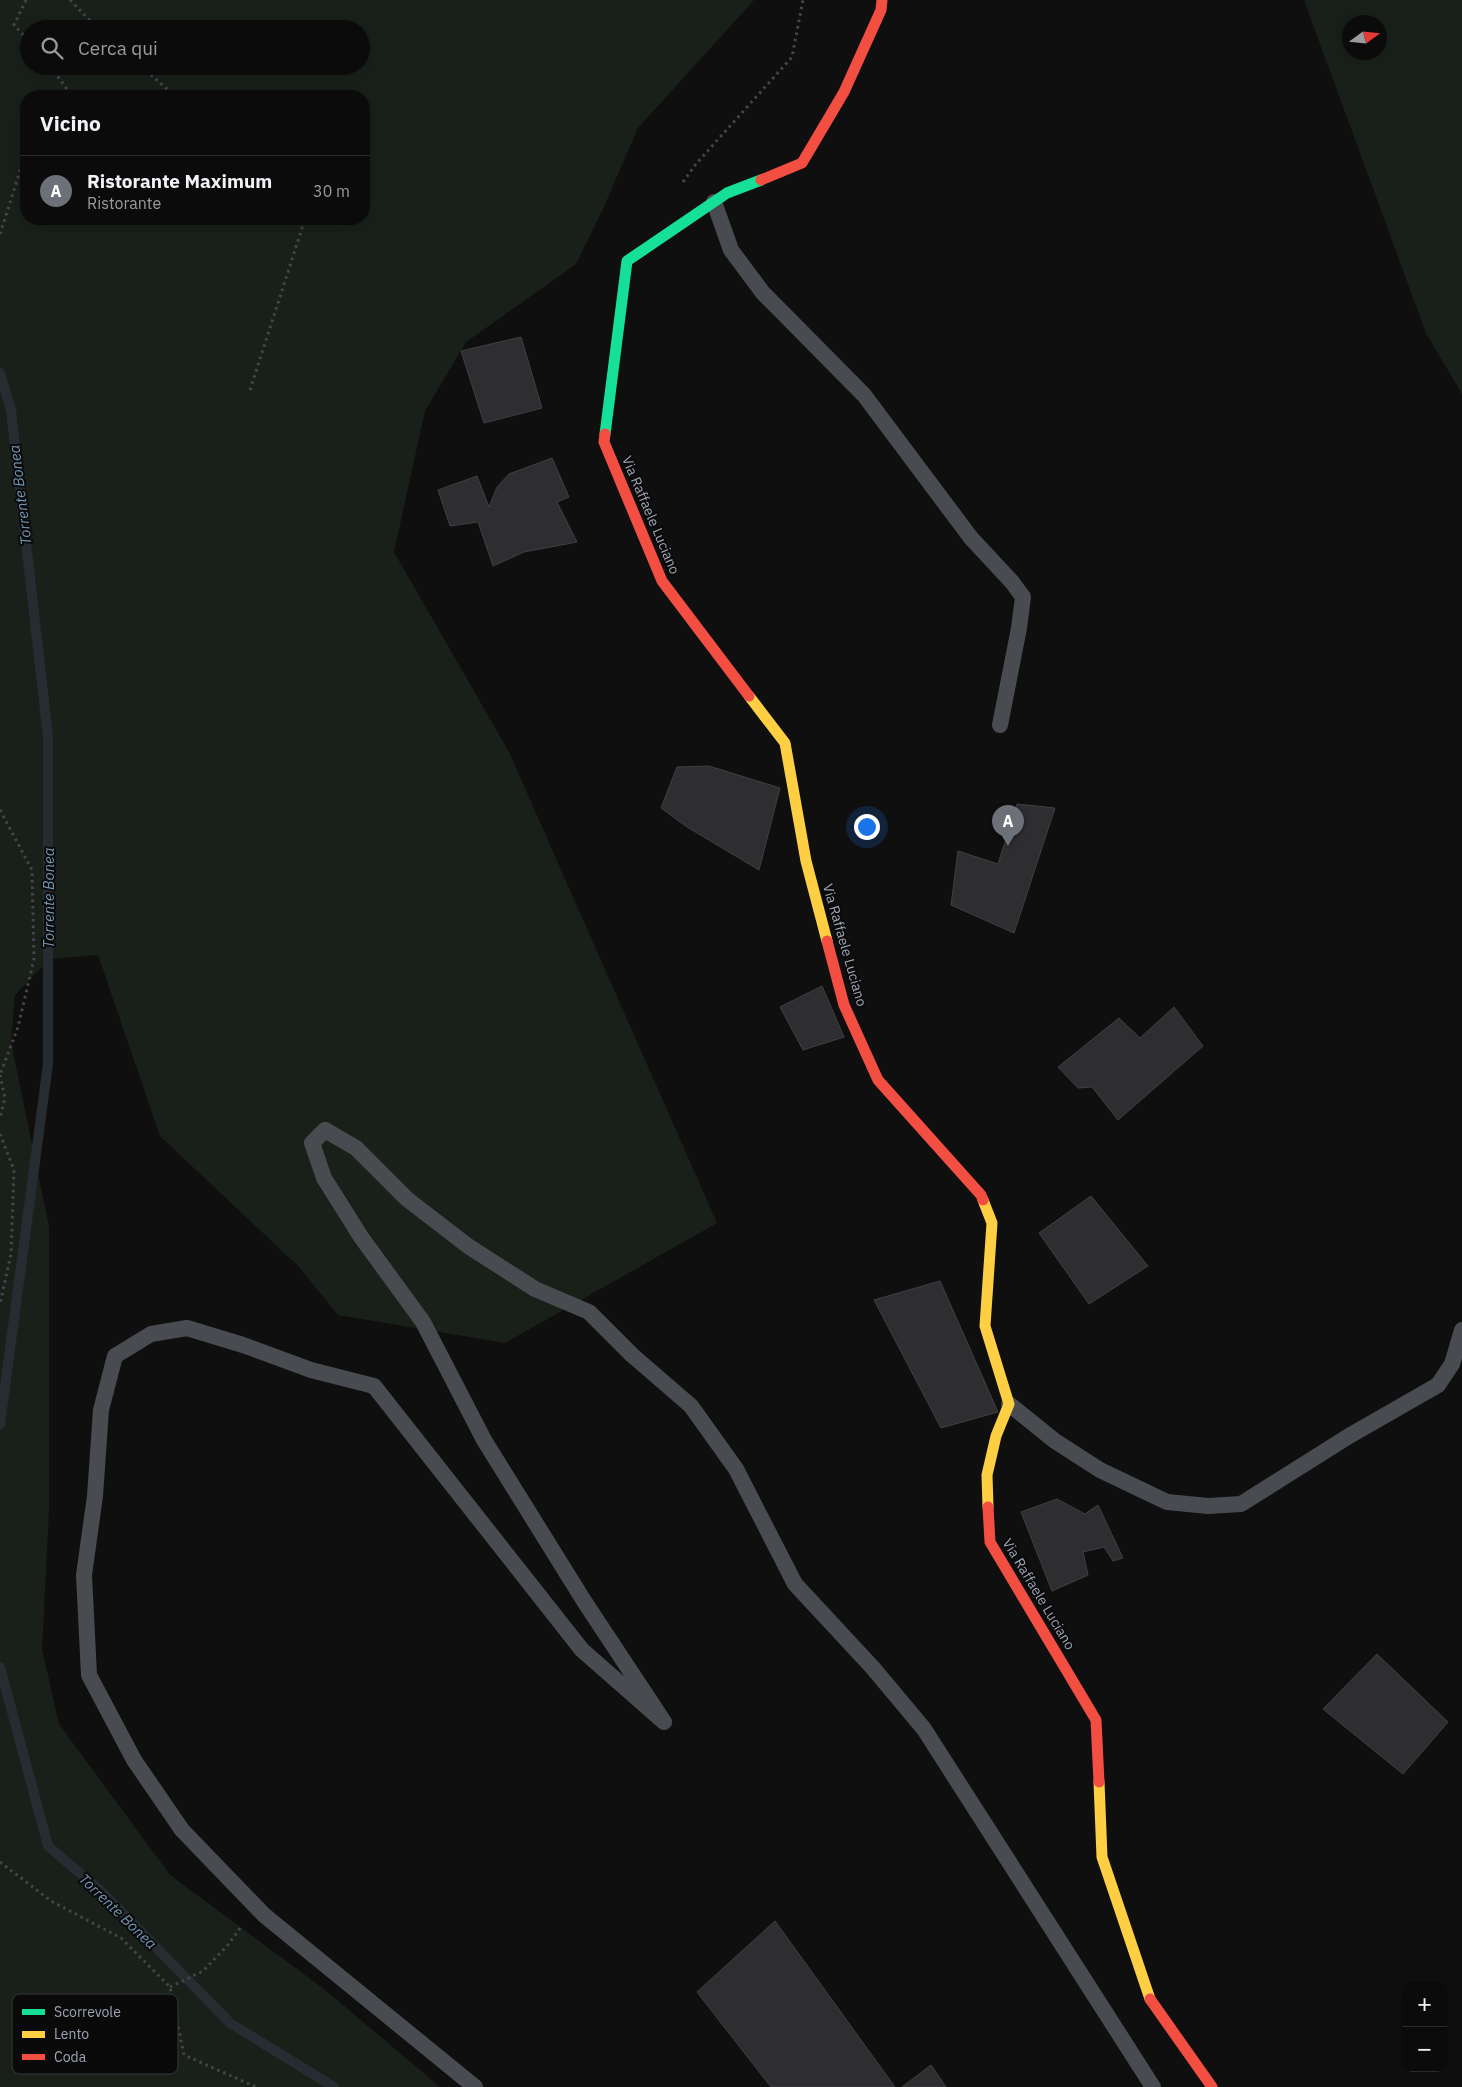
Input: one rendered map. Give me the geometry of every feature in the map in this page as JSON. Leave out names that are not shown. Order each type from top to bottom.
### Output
[{"type":"street","name":"Via Raffaele Luciano","points":[[882,0],[881,10],[844,92],[802,163],[727,193],[626,261],[604,442],[662,581],[785,743],[806,861],[844,1005],[878,1080],[981,1195],[992,1223],[985,1326],[1009,1404],[996,1436],[987,1475],[990,1542],[1096,1720],[1102,1857],[1149,1997],[1212,2087]]},
{"type":"lane","points":[[714,202],[731,250],[763,294],[864,395],[971,538],[1012,582],[1022,597],[1019,628],[1000,725]]},
{"type":"lane","points":[[475,2087],[256,1907],[182,1830],[134,1760],[89,1675],[84,1575],[95,1496],[101,1410],[115,1356],[151,1334],[187,1328],[244,1345],[312,1370],[374,1386],[582,1650],[664,1722],[584,1601],[484,1440],[423,1322],[361,1237],[324,1178],[312,1143],[325,1130],[356,1148],[407,1199],[468,1246],[535,1290],[589,1312],[632,1355],[691,1406],[736,1468],[795,1584],[873,1668],[924,1729],[1115,2031],[1153,2087]]},
{"type":"lane","points":[[1009,1404],[1055,1441],[1100,1470],[1167,1502],[1208,1506],[1241,1504],[1348,1436],[1438,1385],[1452,1364],[1462,1330]]},
{"type":"path","points":[[20,31],[14,25],[26,0]]},
{"type":"path","points":[[70,0],[89,20]]},
{"type":"path","points":[[679,188],[696,164],[792,58],[803,0]]},
{"type":"path","points":[[57,75],[68,90]]},
{"type":"path","points":[[152,75],[168,90]]},
{"type":"path","points":[[0,234],[20,171]]},
{"type":"path","points":[[250,390],[303,225]]},
{"type":"path","points":[[0,810],[32,870],[34,960],[18,1028],[0,1075],[5,1098],[0,1118]]},
{"type":"path","points":[[0,1134],[14,1170],[11,1254],[0,1304]]},
{"type":"path","points":[[0,1862],[51,1901],[121,1938],[171,1986],[173,1994]]},
{"type":"path","points":[[171,1986],[202,1971],[227,1946],[256,1907]]},
{"type":"path","points":[[178,2023],[184,2055],[256,2087]]},
{"type":"shaded area","points":[[0,0],[754,0],[638,128],[603,209],[576,264],[466,342],[425,411],[394,552],[509,752],[717,1223],[505,1343],[338,1315],[299,1267],[160,1136],[98,955],[50,959],[15,995],[11,1042],[49,1227],[49,1510],[42,1649],[59,1724],[170,1875],[324,1989],[440,2087],[0,2087]]},
{"type":"shaded area","points":[[1304,0],[1462,0],[1462,394],[1426,333]]},
{"type":"building","points":[[521,337],[542,408],[484,423],[461,351]]},
{"type":"building","points":[[552,458],[569,497],[557,502],[577,542],[524,552],[493,566],[478,522],[450,526],[438,490],[477,476],[489,507],[497,487],[509,474]]},
{"type":"building","points":[[709,766],[780,788],[759,870],[687,827],[661,808],[677,767]]},
{"type":"building","points":[[1017,804],[1055,808],[1014,933],[951,905],[958,851],[998,864]]},
{"type":"building","points":[[822,986],[844,1037],[803,1050],[780,1007]]},
{"type":"building","points":[[1174,1007],[1203,1046],[1118,1120],[1092,1087],[1078,1088],[1058,1067],[1119,1018],[1140,1038]]},
{"type":"building","points":[[1091,1196],[1148,1266],[1089,1304],[1039,1233]]},
{"type":"building","points":[[940,1281],[998,1412],[941,1428],[874,1300]]},
{"type":"building","points":[[1057,1499],[1085,1514],[1098,1505],[1123,1558],[1113,1561],[1104,1547],[1083,1552],[1088,1575],[1052,1591],[1021,1512]]},
{"type":"building","points":[[1377,1654],[1448,1722],[1403,1774],[1323,1709]]},
{"type":"building","points":[[775,1921],[895,2087],[771,2087],[697,1992]]},
{"type":"building","points":[[931,2065],[946,2087],[902,2087]]},
{"type":"waterway","name":"Torrente Bonea","points":[[0,373],[11,410],[48,737],[48,1064],[0,1424]]},
{"type":"waterway","name":"Torrente Bonea","points":[[0,1667],[48,1846],[102,1892],[230,2023],[334,2087]]},
{"type":"traffic: fast","points":[[605,434],[627,261],[727,193],[761,180]]},
{"type":"traffic: slow","points":[[749,696],[785,743],[806,861],[827,941]]},
{"type":"traffic: slow","points":[[983,1200],[992,1223],[985,1326],[1009,1404],[996,1436],[987,1475],[988,1507]]},
{"type":"traffic: slow","points":[[1099,1782],[1102,1857],[1150,1999]]},
{"type":"traffic: jam","points":[[761,180],[802,163],[844,92],[881,10],[882,0]]},
{"type":"traffic: jam","points":[[605,434],[604,442],[662,581],[749,696]]},
{"type":"traffic: jam","points":[[827,941],[844,1005],[878,1080],[981,1195],[983,1200]]},
{"type":"traffic: jam","points":[[988,1507],[990,1542],[1096,1720],[1099,1782]]},
{"type":"traffic: jam","points":[[1150,1999],[1212,2087]]},
{"type":"place","name":"Ristorante Maximum","points":[[1008,846]]}]
